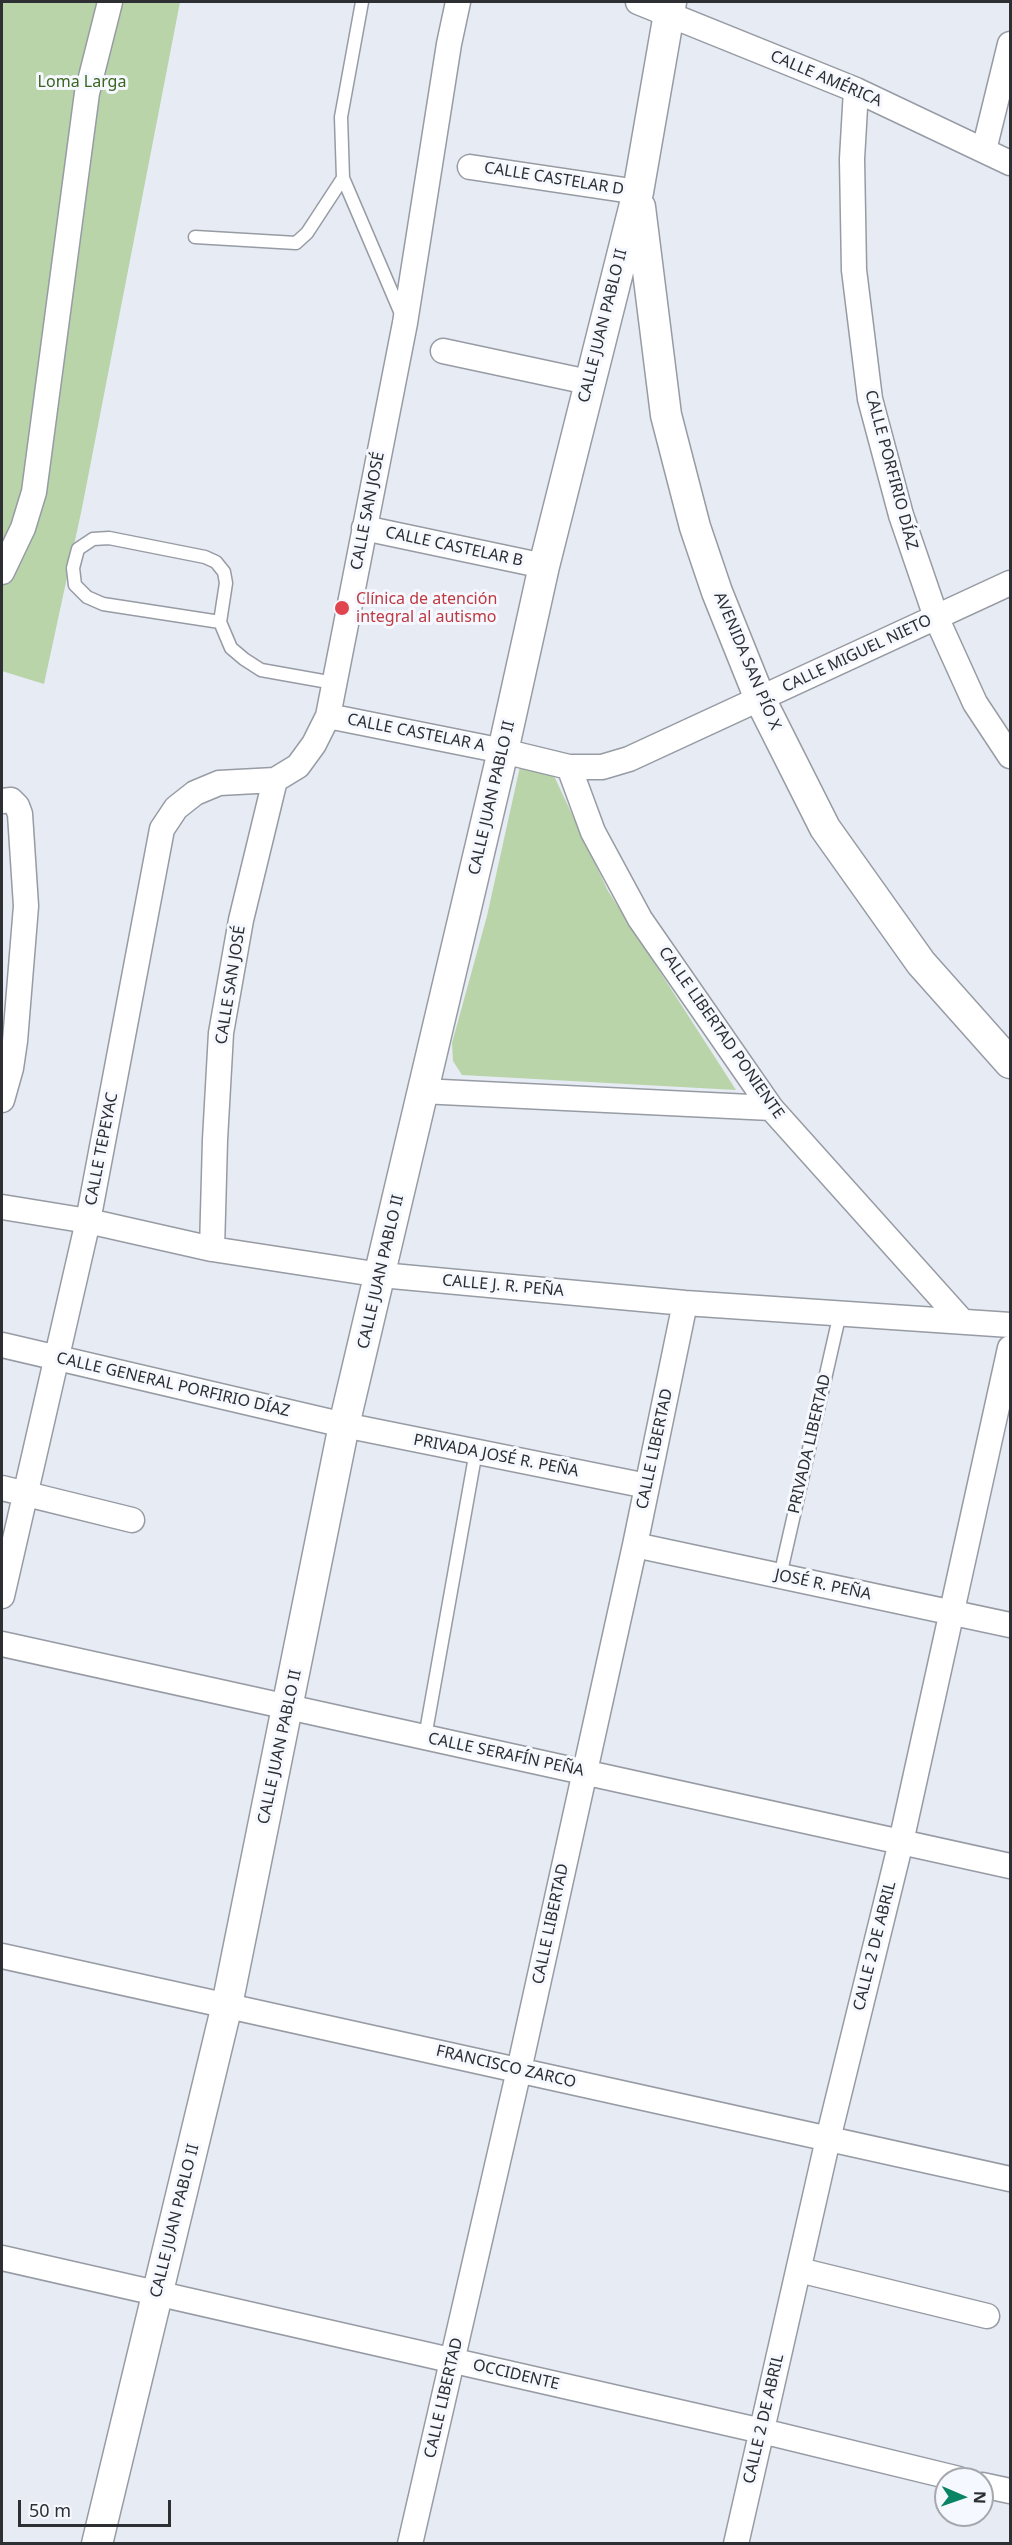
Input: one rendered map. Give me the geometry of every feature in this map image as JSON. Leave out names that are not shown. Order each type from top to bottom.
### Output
[{"type":"street","points":[[2,573],[23,528],[34,492],[87,93],[110,2]]},
{"type":"street","name":"CALLE SAN JOSÉ","points":[[212,1249],[214,1140],[221,1033],[241,920],[274,780],[298,766],[314,744],[328,716],[405,323],[447,56],[458,2]]},
{"type":"street","name":"CALLE AMÉRICA","points":[[638,2],[669,8],[856,90],[1011,163]]},
{"type":"street","name":"CALLE JUAN PABLO II","points":[[97,2544],[227,2005],[344,1425],[381,1275],[544,566],[588,382],[638,192],[669,8]]},
{"type":"street","points":[[984,150],[1011,44]]},
{"type":"street","name":"CALLE PORFIRIO DÍAZ","points":[[856,90],[852,159],[854,270],[870,399],[901,515],[936,617],[975,703],[1011,756]]},
{"type":"street","name":"CALLE CASTELAR D","points":[[470,167],[638,192]]},
{"type":"street","name":"AVENIDA SAN PÍO X","points":[[638,192],[666,415],[695,527],[717,592],[760,699],[825,828],[921,963],[1011,1063]]},
{"type":"street","points":[[443,351],[588,382]]},
{"type":"street","name":"CALLE CASTELAR B","points":[[364,528],[544,566]]},
{"type":"street","name":"CALLE MIGUEL NIETO","points":[[569,767],[602,767],[629,759],[1011,583]]},
{"type":"street","name":"CALLE CASTELAR A","points":[[328,716],[503,751]]},
{"type":"street","points":[[503,751],[569,767]]},
{"type":"street","name":"CALLE LIBERTAD PONIENTE","points":[[569,767],[593,832],[640,919],[771,1108],[962,1321]]},
{"type":"street","name":"CALLE TEPEYAC","points":[[2,1596],[88,1221],[162,829],[176,808],[195,793],[219,783],[274,780]]},
{"type":"street","points":[[2,801],[11,801],[17,806],[20,814],[26,906],[15,1041],[11,1068],[2,1100]]},
{"type":"street","points":[[422,1091],[771,1108]]},
{"type":"street","name":"CALLE J. R. PEÑA","points":[[2,1207],[88,1221],[212,1249],[381,1275],[685,1303],[1011,1325]]},
{"type":"street","name":"CALLE LIBERTAD","points":[[410,2544],[519,2070],[685,1303]]},
{"type":"street","name":"CALLE GENERAL PORFIRIO DÍAZ","points":[[2,1345],[344,1425]]},
{"type":"street","name":"CALLE 2 DE ABRIL","points":[[736,2544],[828,2139],[901,1842],[954,1613],[1011,1348]]},
{"type":"street","name":"PRIVADA JOSÉ R. PEÑA","points":[[344,1425],[647,1486]]},
{"type":"street","points":[[2,1488],[132,1520]]},
{"type":"street","name":"JOSÉ R. PEÑA","points":[[634,1545],[1011,1625]]},
{"type":"street","name":"CALLE SERAFÍN PEÑA","points":[[2,1644],[1011,1866]]},
{"type":"street","name":"FRANCISCO ZARCO","points":[[2,1956],[1011,2179]]},
{"type":"street","name":"OCCIDENTE","points":[[2,2258],[762,2431],[934,2473]]},
{"type":"street","points":[[799,2270],[987,2316]]},
{"type":"street","points":[[994,2488],[1011,2492]]},
{"type":"lane","points":[[363,2],[341,117],[343,178],[405,323]]},
{"type":"lane","points":[[195,237],[296,243],[307,233],[343,178]]},
{"type":"lane","points":[[220,622],[103,604],[87,597],[75,585],[73,568],[78,549],[93,539],[109,538],[206,557],[216,562],[224,572],[226,583],[220,622],[231,648],[261,670],[334,682]]},
{"type":"lane","name":"PRIVADA LIBERTAD","points":[[780,1576],[840,1313]]},
{"type":"lane","points":[[425,1737],[476,1451]]},
{"type":"green space","name":"Loma Larga","points":[[2,2],[180,2],[82,508],[44,684],[2,671]]},
{"type":"green space","points":[[547,761],[608,891],[736,1090],[462,1075],[453,1061],[452,1043],[487,916],[521,762]]},
{"type":"place","name":"Clínica de atención integral al autismo","points":[[342,608]]}]
